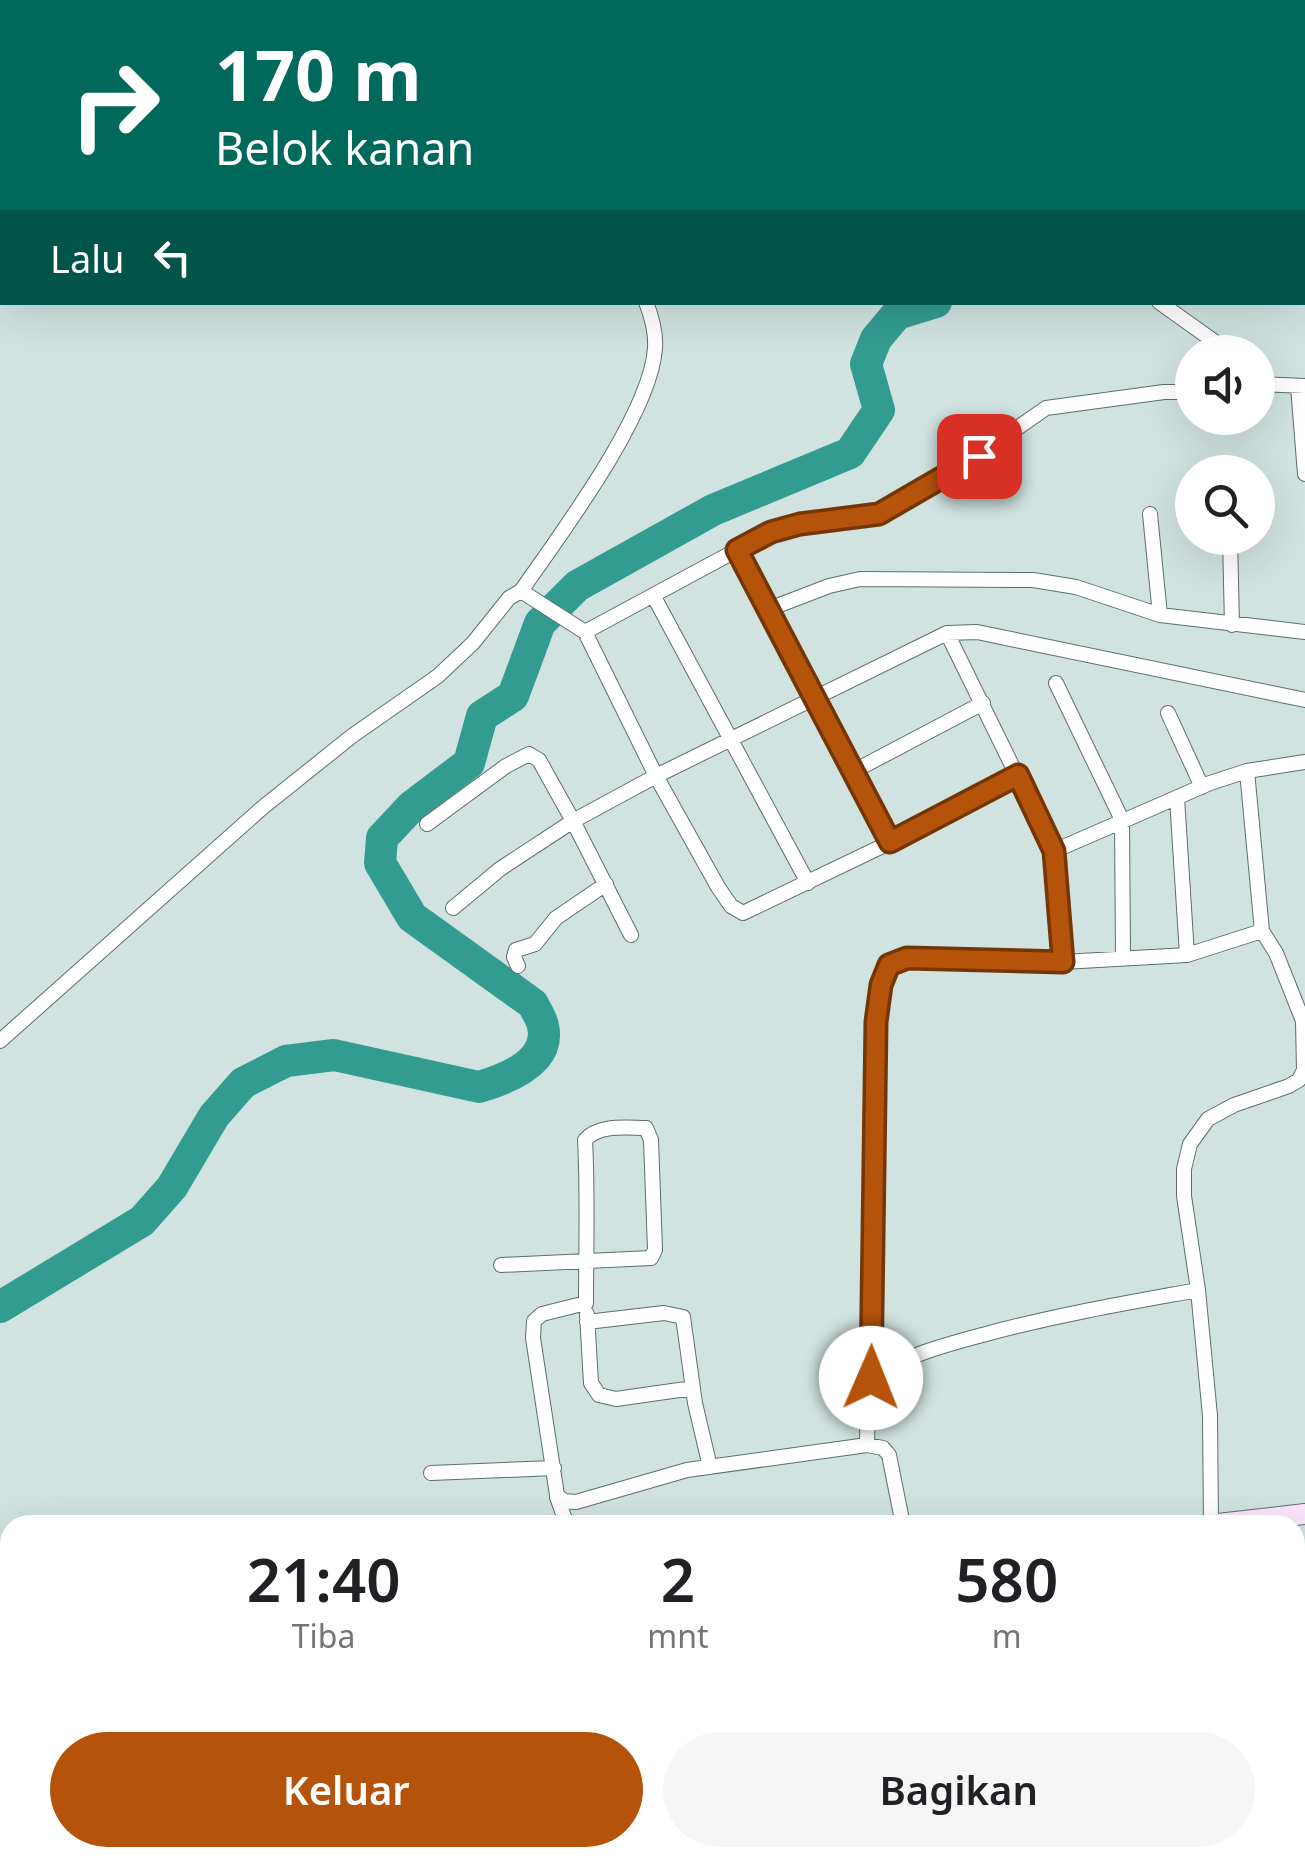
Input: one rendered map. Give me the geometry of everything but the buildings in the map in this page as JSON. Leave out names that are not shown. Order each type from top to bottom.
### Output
[{"type":"street","points":[[528,594],[588,495],[648,380],[656,346],[647,305]]},
{"type":"street","points":[[1163,305],[1205,335]]},
{"type":"street","points":[[1275,382],[1302,386],[1305,474]]},
{"type":"street","points":[[585,632],[771,532],[800,524],[879,514],[956,472],[1046,408],[1175,393]]},
{"type":"street","points":[[1150,514],[1160,615]]},
{"type":"street","points":[[737,550],[890,842]]},
{"type":"street","points":[[1230,555],[1232,625]]},
{"type":"street","points":[[769,609],[829,586],[860,579],[1033,580],[1076,587],[1160,615],[1305,632]]},
{"type":"street","points":[[0,1041],[262,808],[352,736],[438,676],[473,642],[508,598],[528,594],[585,632],[656,776],[731,906],[743,913],[1018,775]]},
{"type":"street","points":[[653,595],[808,883]]},
{"type":"street","points":[[453,908],[500,869],[574,821],[656,776],[948,633],[977,632],[1305,700]]},
{"type":"street","points":[[948,633],[1054,851],[1063,962]]},
{"type":"street","points":[[1056,684],[1122,820],[1123,958]]},
{"type":"street","points":[[854,771],[983,703]]},
{"type":"street","points":[[1168,713],[1202,787]]},
{"type":"street","points":[[427,824],[506,766],[530,754],[540,760],[631,935]]},
{"type":"street","points":[[1054,851],[1247,771],[1305,762]]},
{"type":"street","points":[[1210,1515],[1210,1416],[1184,1169],[1190,1144],[1208,1119],[1234,1105],[1289,1086],[1299,1080],[1304,1070],[1304,1020],[1262,930],[1247,771]]},
{"type":"street","points":[[1177,798],[1187,955]]},
{"type":"street","points":[[518,966],[516,950],[534,944],[556,918],[606,884]]},
{"type":"street","points":[[868,1445],[876,1022],[881,985],[889,965],[907,958],[1063,962],[1187,955],[1262,930]]},
{"type":"street","points":[[502,1265],[586,1260],[642,1261],[651,1258],[655,1250],[652,1157],[646,1128],[602,1129],[585,1140],[586,1260],[586,1304],[592,1383],[600,1396],[616,1399],[692,1388]]},
{"type":"street","points":[[871,1378],[914,1354],[1038,1320],[1198,1290]]},
{"type":"street","points":[[563,1515],[556,1496],[533,1338],[534,1321],[542,1314],[586,1304]]},
{"type":"street","points":[[587,1322],[681,1314],[710,1467]]},
{"type":"street","points":[[556,1496],[564,1502],[576,1502],[710,1467],[868,1445],[884,1448],[889,1455],[901,1515]]},
{"type":"street","points":[[430,1473],[554,1468]]},
{"type":"waterway","points":[[0,1307],[142,1221],[172,1187],[214,1116],[243,1083],[286,1061],[334,1055],[479,1087],[513,1074],[533,1059],[544,1039],[533,1004],[412,917],[380,863],[382,838],[412,806],[469,763],[482,716],[513,696],[540,623],[577,586],[713,510],[850,453],[879,410],[866,364],[876,339],[897,314],[926,305]]},
{"type":"route","points":[[871,1378],[876,1022],[881,985],[889,965],[907,958],[1063,962],[1054,851],[1018,775],[890,842],[737,550],[771,532],[800,524],[879,514],[979,456]]}]
